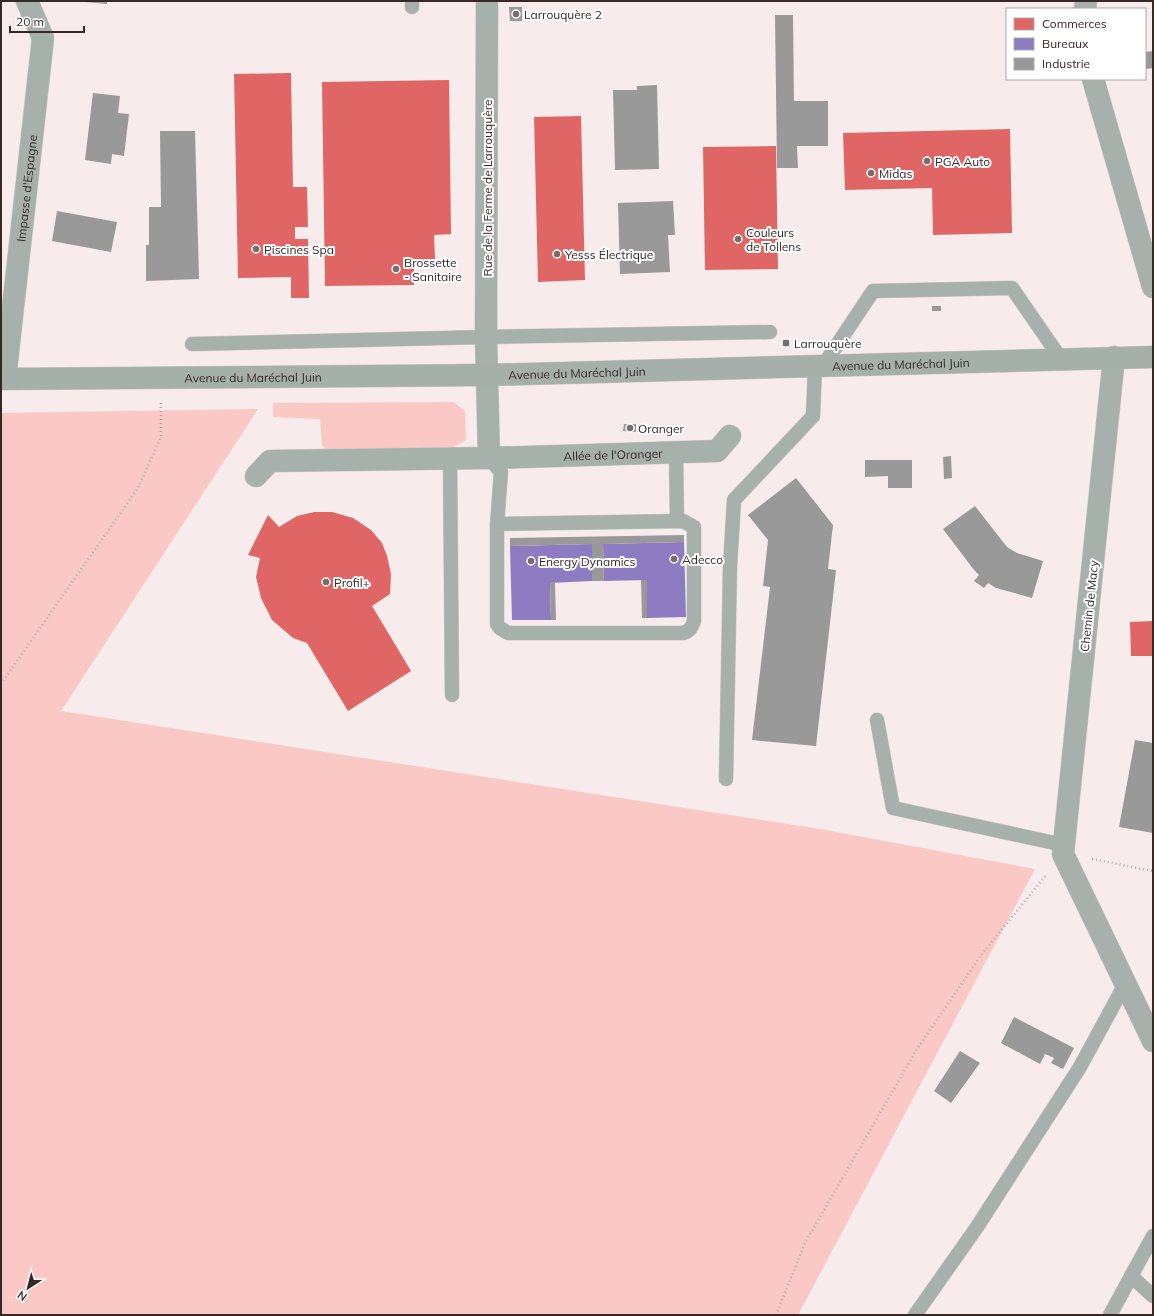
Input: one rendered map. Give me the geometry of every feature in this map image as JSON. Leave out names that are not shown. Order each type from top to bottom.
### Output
[{"type":"main road","name":"Avenue du Maréchal Juin","points":[[3,379],[486,375],[1153,357]]},
{"type":"street","name":"Impasse d'Espagne","points":[[3,379],[43,38],[27,1]]},
{"type":"street","name":"Rue de la Ferme de Larrouquère","points":[[486,375],[488,356],[486,337],[487,1]]},
{"type":"street","points":[[1093,80],[1153,287]]},
{"type":"street","name":"Chemin de Macy","points":[[1064,849],[1114,358]]},
{"type":"street","points":[[486,375],[489,458]]},
{"type":"street","name":"Allée de l'Oranger","points":[[256,476],[270,461],[450,459],[717,451],[730,436]]},
{"type":"street","points":[[1064,849],[1125,984],[1153,1041]]},
{"type":"lane","points":[[726,779],[730,567],[734,500],[813,416],[819,366],[872,291],[1012,288],[1060,359]]},
{"type":"lane","points":[[192,344],[770,332]]},
{"type":"lane","points":[[676,452],[677,521]]},
{"type":"lane","points":[[489,458],[500,472],[497,524],[497,624],[504,631],[508,633],[683,633],[688,631],[692,626],[694,621],[694,527],[683,520],[497,524]]},
{"type":"lane","points":[[450,459],[452,696]]},
{"type":"lane","points":[[877,720],[893,808],[1064,849]]},
{"type":"lane","points":[[915,1315],[977,1227],[1064,1093],[1125,984]]},
{"type":"lane","points":[[1110,1315],[1153,1236]]},
{"type":"lane","points":[[1131,1276],[1153,1296]]},
{"type":"path","points":[[1,684],[138,488],[161,438],[161,378]]},
{"type":"path","points":[[776,1315],[805,1243],[917,1049],[982,954],[1064,849],[1153,871]]},
{"type":"shaded area","points":[[454,402],[465,411],[466,440],[454,447],[327,452],[322,445],[320,419],[273,417],[273,403]]},
{"type":"shaded area","points":[[258,409],[61,711],[820,829],[1035,869],[798,1315],[1,1315],[1,413]]},
{"type":"building: Commerces","points":[[291,73],[293,187],[307,187],[308,227],[295,227],[295,239],[308,239],[309,298],[291,298],[291,277],[238,278],[234,74]]},
{"type":"building: Commerces","points":[[449,80],[451,234],[434,235],[435,259],[414,260],[414,285],[325,286],[322,82]]},
{"type":"building: Commerces","points":[[581,116],[585,280],[538,282],[534,117]]},
{"type":"building: Commerces","name":"PGA Auto","points":[[1010,129],[1012,233],[933,235],[932,188],[845,190],[843,133]]},
{"type":"building: Commerces","points":[[776,146],[778,269],[705,270],[703,147]]},
{"type":"building: Commerces","points":[[314,512],[332,512],[353,518],[371,530],[382,543],[391,574],[390,594],[372,606],[411,671],[348,711],[307,643],[293,638],[272,620],[261,598],[256,577],[260,558],[248,555],[268,515],[279,527],[297,516]]},
{"type":"building: Commerces","points":[[1153,621],[1153,656],[1131,656],[1130,622]]},
{"type":"building: Bureaux","points":[[684,542],[686,617],[647,618],[647,580],[604,581],[603,544]]},
{"type":"building: Bureaux","points":[[592,544],[592,581],[550,583],[551,620],[512,620],[510,546]]},
{"type":"building: Industrie","points":[[107,1],[107,4],[85,2]]},
{"type":"building: Industrie","name":"Larrouquère 2","points":[[509,7],[522,7],[522,21],[510,21]]},
{"type":"building: Industrie","points":[[775,15],[793,15],[794,101],[828,101],[828,146],[797,146],[798,168],[777,168]]},
{"type":"building: Industrie","points":[[1153,51],[1153,68],[1146,69],[1146,52]]},
{"type":"building: Industrie","points":[[657,85],[659,169],[615,170],[613,90],[637,90],[637,86]]},
{"type":"building: Industrie","points":[[93,93],[120,96],[118,113],[129,114],[124,156],[112,154],[111,164],[85,160]]},
{"type":"building: Industrie","points":[[160,131],[195,131],[199,279],[146,281],[146,245],[149,245],[149,207],[161,207]]},
{"type":"building: Industrie","points":[[673,201],[675,235],[668,235],[670,272],[620,274],[618,203]]},
{"type":"building: Industrie","points":[[57,211],[117,222],[111,252],[52,241]]},
{"type":"building: Industrie","points":[[932,306],[941,306],[941,311],[932,311]]},
{"type":"building: Industrie","name":"Oranger","points":[[624,424],[636,424],[636,432],[623,431]]},
{"type":"building: Industrie","points":[[951,456],[952,478],[944,479],[943,457]]},
{"type":"building: Industrie","points":[[865,460],[912,460],[912,488],[888,488],[888,476],[865,477]]},
{"type":"building: Industrie","points":[[796,478],[833,525],[828,569],[836,570],[816,746],[752,740],[770,587],[763,586],[768,540],[748,515]]},
{"type":"building: Industrie","points":[[975,506],[1007,547],[1017,553],[1043,561],[1032,598],[996,588],[988,583],[984,588],[974,581],[979,575],[943,529]]},
{"type":"building: Industrie","points":[[684,535],[684,542],[603,544],[604,581],[592,581],[592,544],[510,546],[510,538]]},
{"type":"building: Industrie","points":[[641,580],[647,580],[647,618],[642,618]]},
{"type":"building: Industrie","points":[[550,583],[555,583],[556,620],[551,620]]},
{"type":"building: Industrie","points":[[1135,740],[1153,743],[1153,833],[1119,827]]},
{"type":"building: Industrie","points":[[1014,1017],[1074,1048],[1063,1069],[1051,1063],[1054,1058],[1045,1054],[1040,1064],[1001,1043]]},
{"type":"building: Industrie","points":[[960,1051],[980,1063],[951,1103],[934,1091]]},
{"type":"place","name":"Larrouquère 2","points":[[516,14]]},
{"type":"place","name":"PGA Auto","points":[[927,161]]},
{"type":"place","name":"Midas","points":[[871,173]]},
{"type":"place","name":"Couleurs de Tollens","points":[[738,239]]},
{"type":"place","name":"Piscines Spa","points":[[256,249]]},
{"type":"place","name":"Yesss Électrique","points":[[557,254]]},
{"type":"place","name":"Brossette - Sanitaire","points":[[396,269]]},
{"type":"place","name":"Larrouquère","points":[[786,343]]},
{"type":"place","name":"Oranger","points":[[630,428]]},
{"type":"place","name":"Adecco","points":[[674,559]]},
{"type":"place","name":"Energy Dynamics","points":[[531,561]]},
{"type":"place","name":"Profil+","points":[[326,582]]}]
